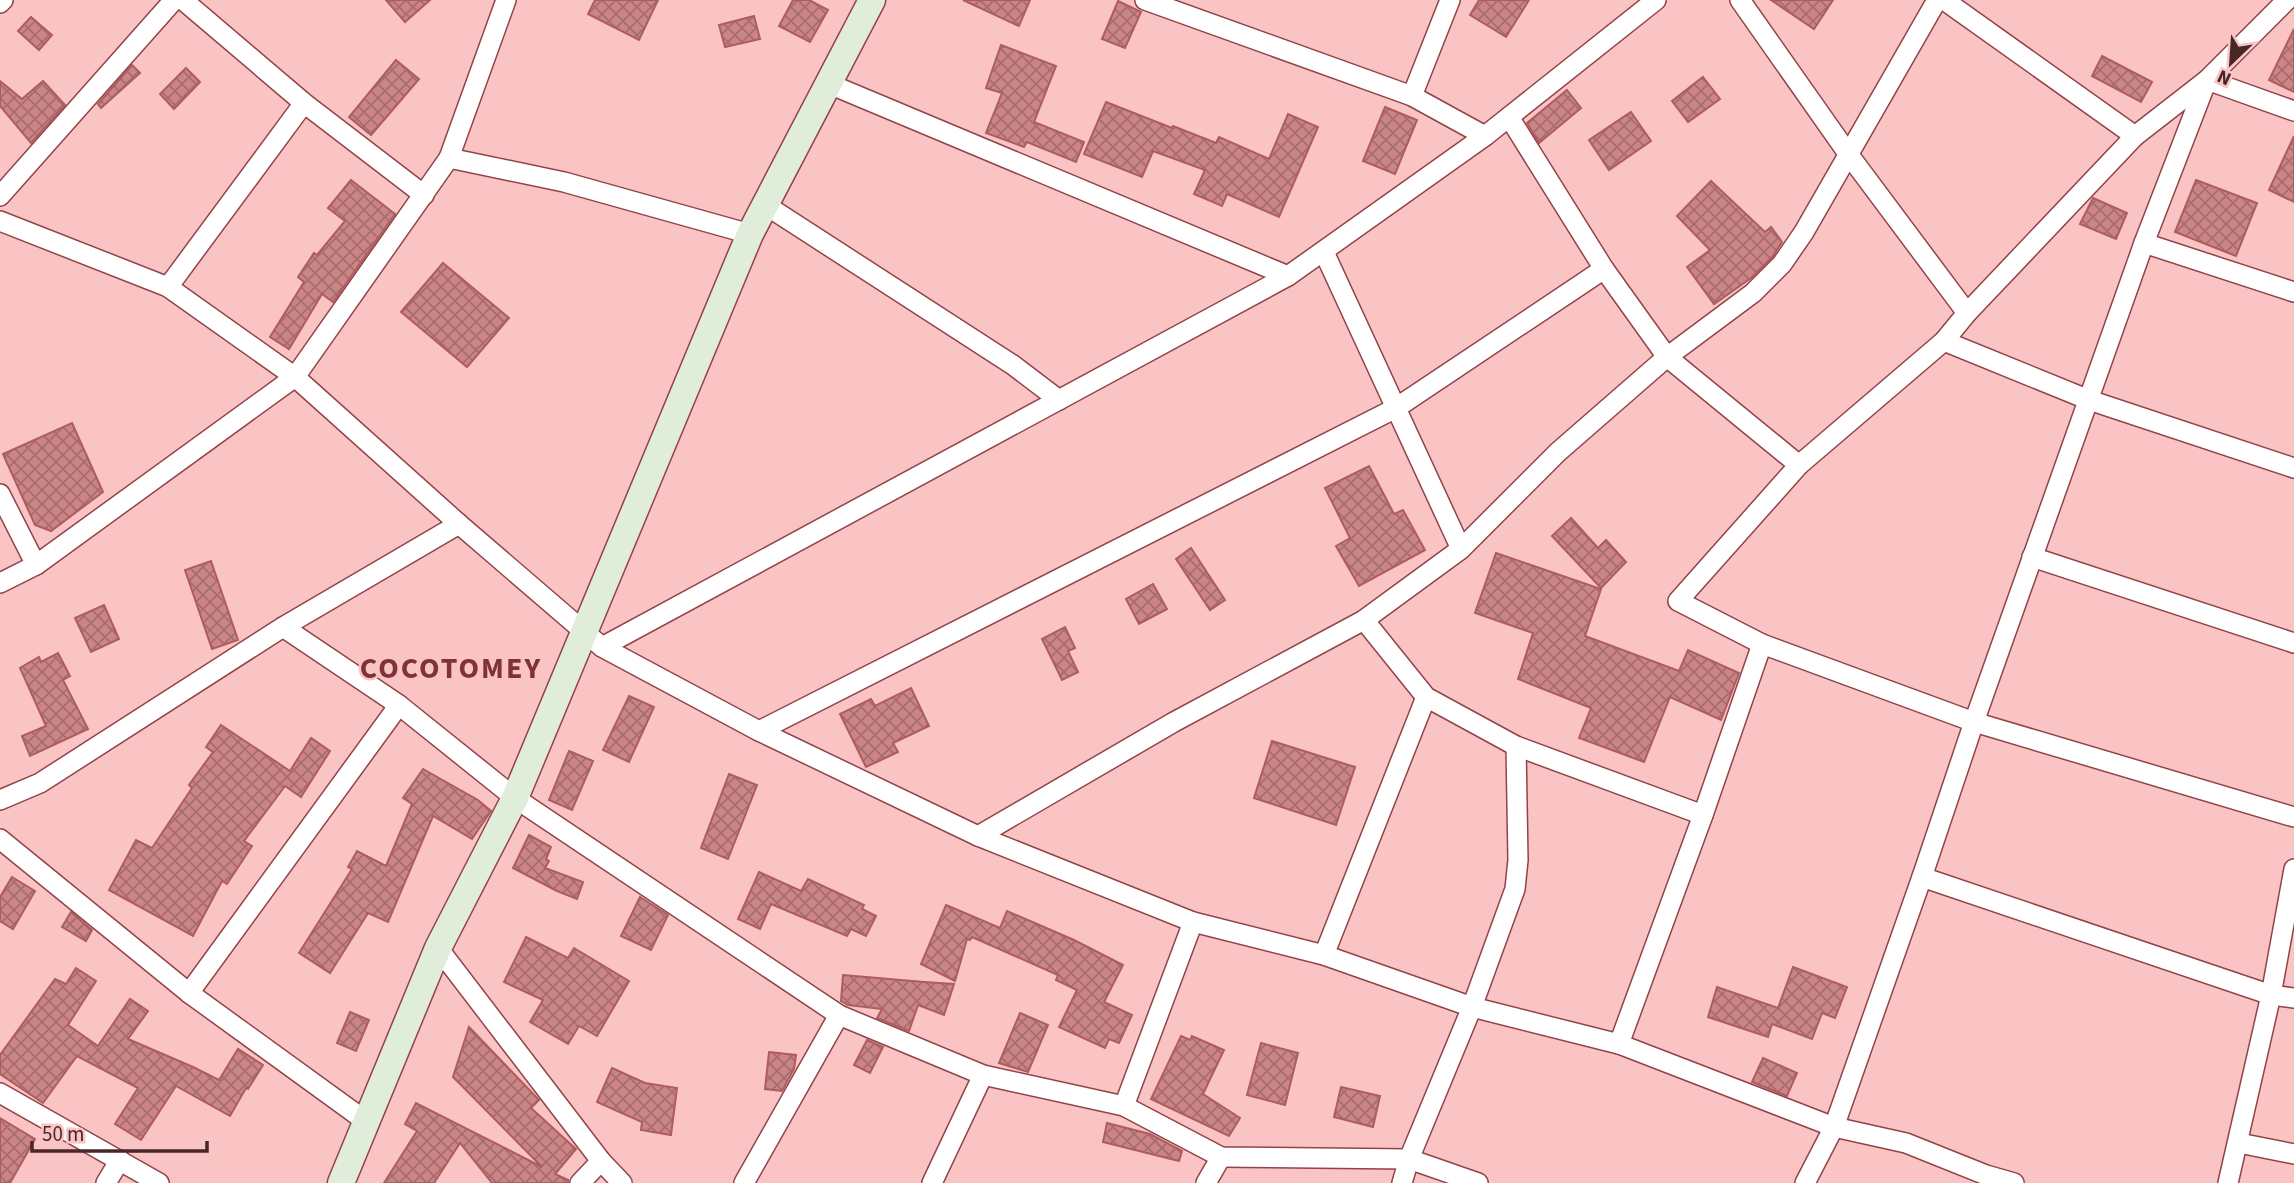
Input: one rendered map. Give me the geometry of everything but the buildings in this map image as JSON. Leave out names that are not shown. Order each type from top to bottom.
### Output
[{"type":"main road","points":[[341,1183],[438,948],[594,639],[750,234],[872,0]]},
{"type":"street","points":[[0,196],[174,0]]},
{"type":"street","points":[[183,0],[304,103],[424,195]]},
{"type":"street","points":[[0,583],[36,565],[295,377],[449,158],[506,0]]},
{"type":"street","points":[[1145,0],[1412,96],[1485,136]]},
{"type":"street","points":[[1412,96],[1450,0]]},
{"type":"street","points":[[594,639],[1059,400],[1288,276],[1485,136],[1656,0]]},
{"type":"street","points":[[1740,0],[1849,155],[1967,313]]},
{"type":"street","points":[[978,836],[1174,722],[1364,620],[1461,549],[1558,452],[1667,358],[1753,293],[1782,264],[1804,232],[1937,0]]},
{"type":"street","points":[[1944,0],[2135,136]]},
{"type":"street","points":[[2287,0],[2207,80],[2135,136],[1967,313],[1944,341],[1799,465],[1678,601],[1762,643],[1973,722],[2294,817]]},
{"type":"street","points":[[2207,80],[2294,111]]},
{"type":"street","points":[[1805,1183],[1835,1127],[1973,722],[2144,243],[2207,80]]},
{"type":"street","points":[[827,83],[1288,276]]},
{"type":"street","points":[[168,287],[304,103]]},
{"type":"street","points":[[1508,117],[1604,269],[1667,358],[1799,465]]},
{"type":"street","points":[[449,158],[565,182],[750,234]]},
{"type":"street","points":[[764,204],[1013,365],[1059,400]]},
{"type":"street","points":[[0,221],[168,287],[295,377],[459,524],[594,639],[759,731],[978,836],[1194,922],[1324,955],[1472,1007],[1619,1044],[1835,1127],[1906,1143],[1984,1179],[2014,1183]]},
{"type":"street","points":[[2144,243],[2294,292]]},
{"type":"street","points":[[1324,252],[1461,549]]},
{"type":"street","points":[[759,731],[1396,408],[1604,269]]},
{"type":"street","points":[[1944,341],[2089,400],[2294,468]]},
{"type":"street","points":[[0,494],[36,565]]},
{"type":"street","points":[[0,800],[40,783],[283,627],[459,524]]},
{"type":"street","points":[[2032,557],[2294,643]]},
{"type":"street","points":[[1364,620],[1426,697],[1516,746],[1703,815]]},
{"type":"street","points":[[283,627],[399,705],[515,798],[839,1015],[983,1075],[1124,1106],[1221,1157],[1409,1159],[1478,1183]]},
{"type":"street","points":[[1619,1044],[1703,815],[1762,643]]},
{"type":"street","points":[[1324,955],[1426,697]]},
{"type":"street","points":[[190,993],[399,705]]},
{"type":"street","points":[[1402,1183],[1409,1159],[1472,1007],[1515,890],[1518,860],[1516,746]]},
{"type":"street","points":[[0,839],[190,993],[367,1122]]},
{"type":"street","points":[[2228,1183],[2272,995],[2294,869]]},
{"type":"street","points":[[1922,877],[2272,995],[2294,998]]},
{"type":"street","points":[[1124,1106],[1194,922]]},
{"type":"street","points":[[438,948],[601,1161],[622,1183]]},
{"type":"street","points":[[744,1183],[839,1015]]},
{"type":"street","points":[[932,1183],[983,1075]]},
{"type":"street","points":[[0,1093],[159,1183]]},
{"type":"street","points":[[2239,1143],[2294,1154]]},
{"type":"street","points":[[1206,1183],[1221,1157]]},
{"type":"street","points":[[106,1183],[120,1160]]},
{"type":"street","points":[[580,1183],[601,1161]]},
{"type":"district","name":"COCOTOMEY","points":[[451,668]]}]
